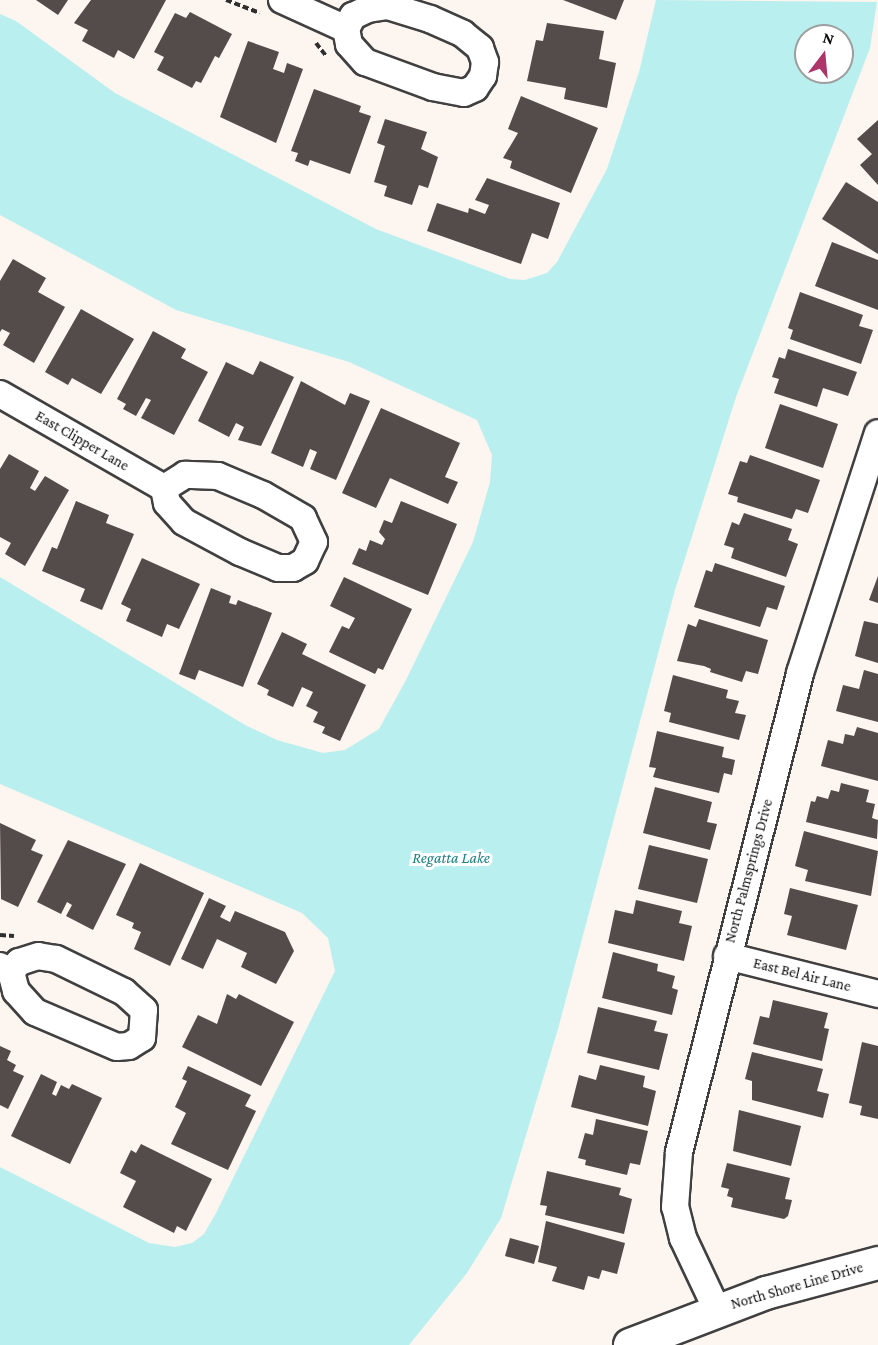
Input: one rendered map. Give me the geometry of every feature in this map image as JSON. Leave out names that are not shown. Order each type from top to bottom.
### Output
[{"type":"street","points":[[282,0],[346,28]]},
{"type":"street","points":[[388,6],[430,19],[463,34],[480,48],[485,62],[483,76],[475,88],[464,93],[385,72],[365,62],[349,45],[346,28],[353,16],[368,9],[388,6]]},
{"type":"street","name":"East Clipper Lane","points":[[0,394],[164,488]]},
{"type":"street","name":"North Palmsprings Drive","points":[[717,1310],[683,1238],[675,1207],[675,1178],[727,956],[800,673],[878,433]]},
{"type":"street","points":[[185,475],[218,476],[263,495],[303,518],[314,542],[305,561],[293,568],[278,568],[184,522],[167,503],[164,488],[185,475]]},
{"type":"street","points":[[38,956],[56,959],[124,992],[144,1010],[142,1038],[129,1046],[117,1047],[35,1012],[16,991],[6,969],[38,956]]},
{"type":"street","name":"East Bel Air Lane","points":[[727,956],[878,994]]},
{"type":"street","name":"North Shore Line Drive","points":[[630,1345],[717,1310],[814,1278],[878,1263]]},
{"type":"water","name":"Regatta Lake","points":[[656,0],[877,2],[870,48],[736,397],[675,590],[558,1029],[501,1218],[467,1273],[409,1345],[0,1345],[0,1167],[149,1243],[175,1247],[192,1243],[204,1234],[216,1213],[335,971],[328,938],[302,913],[0,784],[0,577],[245,725],[277,740],[323,753],[345,750],[379,729],[405,682],[473,542],[490,482],[492,455],[477,420],[349,362],[176,310],[0,215],[0,14],[16,21],[115,93],[376,229],[510,279],[525,280],[547,273],[557,262],[607,169],[639,72]]},
{"type":"building","points":[[36,0],[68,0],[58,15]]},
{"type":"building","points":[[91,0],[166,0],[134,59],[118,50],[114,58],[82,41],[88,30],[74,23]]},
{"type":"building","points":[[563,0],[624,0],[616,20]]},
{"type":"building","points":[[190,12],[232,34],[219,58],[215,56],[201,83],[196,81],[192,88],[157,70],[164,57],[154,52],[175,13],[186,18]]},
{"type":"building","points":[[547,23],[604,31],[599,59],[616,63],[607,108],[564,99],[566,88],[527,81],[536,40],[543,41]]},
{"type":"building","points":[[248,41],[279,52],[273,69],[284,73],[287,63],[303,69],[276,143],[220,117]]},
{"type":"building","points":[[314,89],[361,106],[359,112],[371,116],[350,174],[310,160],[308,166],[295,161],[298,153],[291,151]]},
{"type":"building","points":[[521,96],[598,128],[571,193],[510,168],[512,161],[503,158],[518,133],[508,129]]},
{"type":"building","points":[[385,119],[427,132],[421,149],[438,157],[428,188],[419,185],[412,205],[384,196],[387,186],[374,182],[385,146],[377,143]]},
{"type":"building","points":[[878,120],[878,185],[860,165],[872,154],[857,139]]},
{"type":"building","points":[[487,178],[560,203],[548,239],[532,233],[521,264],[427,231],[437,203],[468,213],[469,208],[485,214],[489,205],[475,200]]},
{"type":"building","points":[[846,182],[878,202],[878,254],[822,219]]},
{"type":"building","points":[[832,242],[878,260],[878,310],[815,286]]},
{"type":"building","points":[[13,259],[46,278],[38,292],[65,307],[34,363],[3,345],[10,333],[2,329],[0,332],[0,281]]},
{"type":"building","points":[[800,292],[863,315],[859,326],[873,330],[861,364],[790,339],[793,330],[788,328]]},
{"type":"building","points":[[81,309],[134,339],[101,394],[72,378],[68,385],[45,372]]},
{"type":"building","points":[[153,331],[186,349],[181,358],[208,372],[174,435],[141,418],[151,400],[146,398],[136,416],[123,409],[126,404],[117,399]]},
{"type":"building","points":[[788,349],[857,372],[848,396],[823,388],[817,407],[774,393],[779,379],[772,377],[779,357],[785,359]]},
{"type":"building","points":[[260,361],[294,377],[261,446],[238,440],[244,427],[236,423],[229,437],[198,421],[226,362],[253,375]]},
{"type":"building","points":[[301,381],[345,405],[350,393],[370,401],[336,480],[310,469],[317,452],[310,449],[303,467],[271,453]]},
{"type":"building","points":[[780,404],[838,424],[823,468],[765,448]]},
{"type":"building","points":[[381,408],[460,443],[445,477],[458,482],[448,504],[390,478],[376,508],[342,493]]},
{"type":"building","points":[[9,454],[39,471],[30,488],[35,491],[45,476],[69,490],[25,566],[5,554],[11,543],[0,537],[0,469]]},
{"type":"building","points":[[750,455],[820,480],[808,513],[796,509],[792,519],[737,502],[738,497],[728,494],[740,461],[747,463]]},
{"type":"building","points":[[76,501],[109,515],[106,523],[134,534],[102,610],[80,601],[85,589],[42,571],[52,547],[57,549]]},
{"type":"building","points":[[401,501],[457,524],[428,595],[352,564],[359,548],[366,551],[370,540],[382,545],[385,539],[379,532],[384,520],[392,523]]},
{"type":"building","points":[[744,513],[792,529],[788,540],[798,544],[786,577],[731,558],[734,548],[724,545],[732,522],[739,525]]},
{"type":"building","points":[[142,558],[200,584],[179,629],[167,624],[162,637],[126,621],[131,609],[121,604]]},
{"type":"building","points":[[715,563],[785,586],[777,610],[767,607],[760,627],[694,607],[706,570],[712,572]]},
{"type":"building","points":[[878,576],[878,603],[869,600]]},
{"type":"building","points":[[344,577],[412,609],[383,670],[378,668],[375,674],[329,652],[342,626],[349,629],[355,618],[330,606]]},
{"type":"building","points":[[211,588],[231,596],[229,603],[236,605],[238,600],[272,613],[243,687],[199,670],[195,680],[179,674]]},
{"type":"building","points":[[699,619],[768,640],[758,674],[746,671],[742,682],[710,672],[711,669],[704,666],[677,661],[688,624],[696,627]]},
{"type":"building","points":[[864,621],[878,624],[878,663],[855,656]]},
{"type":"building","points":[[282,632],[307,644],[302,654],[366,685],[340,741],[322,733],[325,727],[313,722],[318,712],[306,706],[313,692],[302,687],[293,707],[267,695],[269,690],[257,684]]},
{"type":"building","points":[[864,670],[878,674],[878,722],[836,711],[843,685],[859,689]]},
{"type":"building","points":[[673,675],[728,690],[726,698],[739,701],[735,713],[746,715],[739,740],[669,722],[671,713],[664,711]]},
{"type":"building","points":[[857,727],[878,733],[878,781],[821,766],[828,740],[843,744],[845,734],[854,736]]},
{"type":"building","points":[[657,731],[724,747],[722,757],[735,760],[732,775],[724,773],[719,793],[653,777],[656,768],[649,767]]},
{"type":"building","points":[[841,783],[869,790],[866,802],[875,804],[872,818],[878,820],[877,839],[806,822],[811,801],[815,802],[817,796],[828,799],[831,790],[839,792]]},
{"type":"building","points":[[655,787],[712,802],[707,822],[717,824],[710,850],[643,833]]},
{"type":"building","points":[[0,823],[36,840],[31,850],[43,855],[18,907],[1,899]]},
{"type":"building","points":[[804,831],[878,851],[871,896],[805,881],[808,870],[795,866]]},
{"type":"building","points":[[68,840],[126,864],[93,930],[66,916],[72,905],[67,902],[61,914],[37,902]]},
{"type":"building","points":[[649,845],[708,859],[697,903],[638,889]]},
{"type":"building","points":[[140,863],[204,893],[170,966],[134,949],[141,932],[132,928],[134,923],[116,915]]},
{"type":"building","points":[[790,888],[858,905],[846,950],[787,935],[792,916],[784,914]]},
{"type":"building","points":[[209,898],[226,906],[220,917],[230,922],[235,911],[285,932],[294,951],[276,984],[241,967],[247,953],[217,939],[203,969],[181,959]]},
{"type":"building","points":[[636,900],[682,911],[679,923],[692,926],[684,961],[608,943],[615,910],[633,914]]},
{"type":"building","points":[[613,952],[658,964],[657,971],[675,976],[672,988],[678,990],[672,1015],[602,998]]},
{"type":"building","points":[[227,994],[236,999],[239,994],[294,1022],[261,1086],[182,1047],[198,1015],[217,1024]]},
{"type":"building","points":[[773,1000],[828,1013],[824,1028],[829,1029],[822,1061],[753,1044],[760,1016],[769,1018]]},
{"type":"building","points":[[598,1007],[657,1021],[654,1031],[668,1034],[659,1070],[587,1053]]},
{"type":"building","points":[[862,1042],[878,1046],[878,1119],[860,1115],[862,1106],[849,1103]]},
{"type":"building","points":[[0,1046],[11,1051],[7,1060],[16,1065],[13,1071],[24,1076],[8,1109],[0,1105]]},
{"type":"building","points":[[752,1052],[823,1069],[817,1091],[829,1094],[823,1118],[752,1100],[752,1081],[745,1079]]},
{"type":"building","points":[[600,1065],[645,1076],[643,1087],[656,1091],[648,1126],[571,1107],[579,1075],[596,1080]]},
{"type":"building","points":[[188,1066],[251,1095],[245,1106],[256,1111],[228,1170],[171,1144],[186,1113],[175,1107],[187,1081],[182,1079]]},
{"type":"building","points":[[41,1074],[57,1082],[52,1094],[56,1096],[61,1085],[69,1089],[72,1084],[102,1098],[70,1164],[11,1136]]},
{"type":"building","points":[[739,1110],[801,1126],[791,1166],[733,1151]]},
{"type":"building","points":[[596,1119],[648,1131],[640,1165],[630,1163],[627,1175],[585,1165],[586,1160],[578,1158],[585,1133],[593,1135]]},
{"type":"building","points":[[141,1144],[212,1179],[186,1231],[177,1226],[174,1233],[123,1207],[136,1181],[120,1173],[131,1150],[136,1153]]},
{"type":"building","points":[[727,1163],[790,1178],[785,1199],[792,1200],[788,1216],[784,1219],[731,1207],[733,1198],[727,1196],[729,1189],[721,1187]]},
{"type":"building","points":[[547,1171],[621,1188],[619,1195],[632,1199],[624,1234],[545,1215],[547,1206],[540,1205]]},
{"type":"building","points":[[546,1221],[625,1243],[617,1274],[602,1270],[599,1279],[588,1276],[584,1290],[552,1281],[557,1267],[538,1262]]},
{"type":"building","points":[[510,1238],[539,1246],[534,1264],[505,1256]]}]
